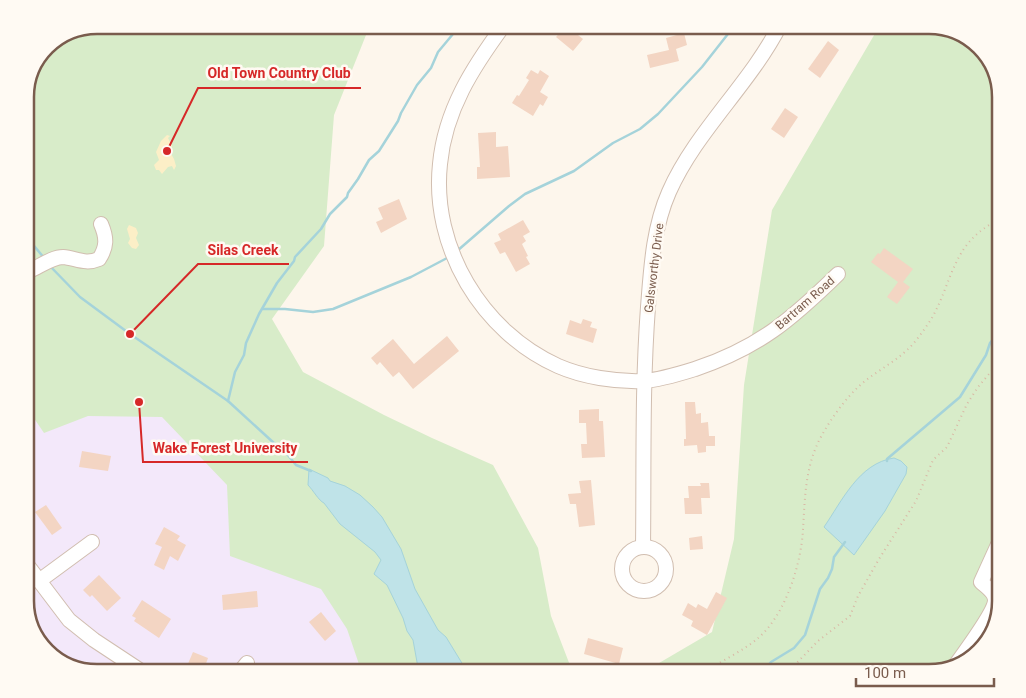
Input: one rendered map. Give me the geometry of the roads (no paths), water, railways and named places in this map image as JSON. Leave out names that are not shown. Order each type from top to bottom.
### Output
[{"type":"street","name":"Bartram Road","points":[[497,34],[459,94],[445,138],[440,162],[439,189],[445,233],[460,271],[482,306],[496,322],[524,346],[558,366],[574,372],[617,380],[645,381],[688,371],[724,358],[751,345],[767,336],[798,312],[838,274]]},
{"type":"street","name":"Galsworthy Drive","points":[[643,546],[645,381],[650,281],[654,247],[663,207],[677,176],[695,147],[754,66],[774,34]]},
{"type":"street","points":[[34,268],[62,257],[83,262],[92,262],[99,259],[106,245],[105,234],[101,224]]},
{"type":"street","points":[[39,581],[92,542]]},
{"type":"street","points":[[992,558],[981,582],[992,592]]},
{"type":"street","points":[[34,574],[69,620],[94,640],[130,664]]},
{"type":"street","points":[[962,655],[992,608]]},
{"type":"water","points":[[894,458],[901,461],[907,467],[906,474],[885,511],[854,555],[824,527],[861,475],[882,461]]},
{"type":"water","points":[[309,469],[360,495],[382,517],[401,549],[415,589],[438,630],[446,637],[462,664],[417,664],[413,640],[407,631],[403,618],[387,585],[374,574],[381,560],[375,552],[340,524],[308,485]]},
{"type":"waterway","points":[[228,401],[235,372],[244,355],[246,343],[259,314],[277,283],[295,257],[321,229],[330,214],[347,197],[369,160],[379,151],[398,121],[417,85],[431,68],[438,52],[453,34]]},
{"type":"waterway","points":[[457,251],[525,194],[574,171],[613,143],[640,129],[658,114],[702,67],[728,34]]},
{"type":"waterway","points":[[34,246],[45,259]]},
{"type":"waterway","points":[[263,309],[313,312],[333,309],[411,277],[449,257]]},
{"type":"waterway","points":[[49,265],[80,297],[130,334],[228,401],[283,449],[296,465],[311,471]]},
{"type":"waterway","points":[[887,461],[887,459],[960,397],[986,355],[992,340]]},
{"type":"waterway","points":[[769,664],[794,648],[805,635],[820,589],[832,569],[834,557],[845,542]]},
{"type":"place","name":"Old Town Country Club","points":[[167,151]]},
{"type":"place","name":"Silas Creek","points":[[130,334]]},
{"type":"place","name":"Wake Forest University","points":[[139,402]]}]
